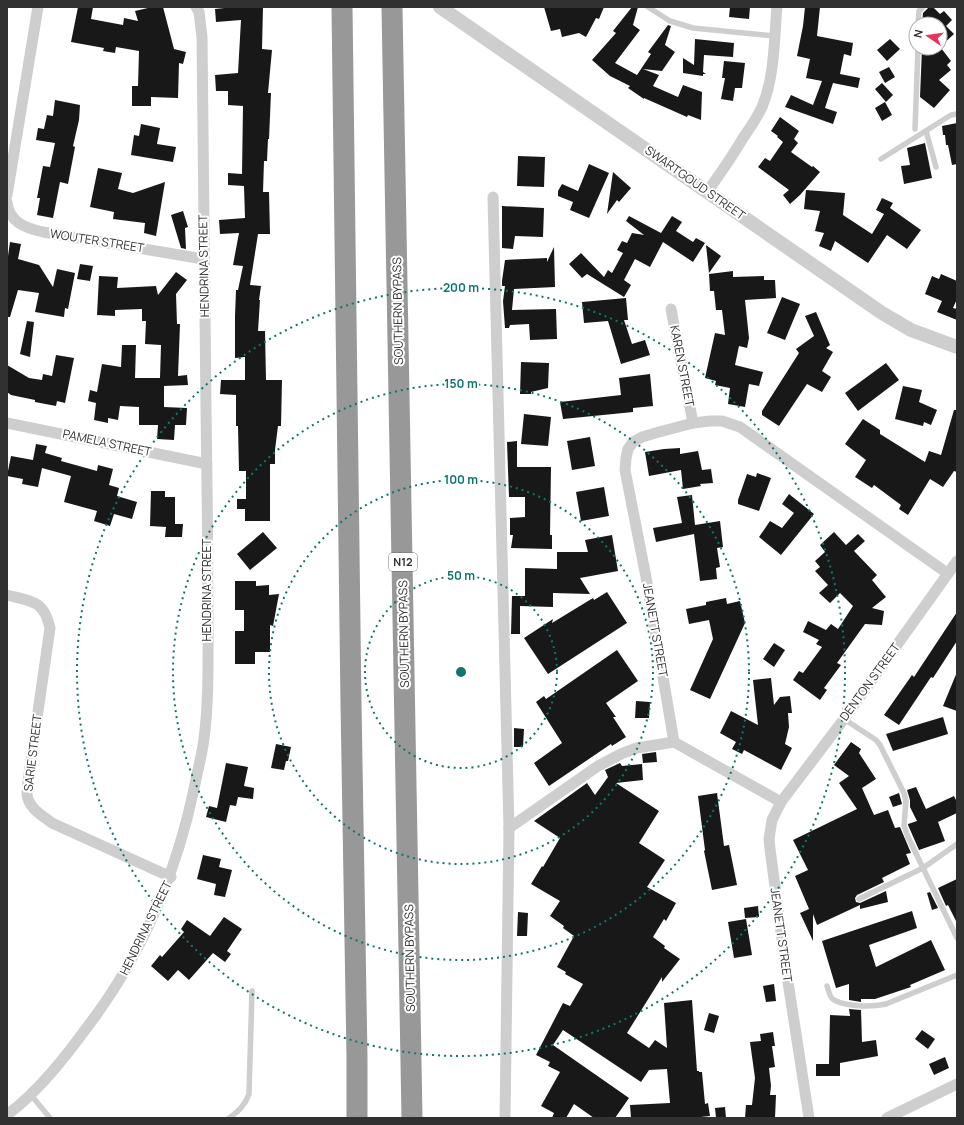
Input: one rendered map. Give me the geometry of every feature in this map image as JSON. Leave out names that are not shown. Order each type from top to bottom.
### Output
[{"type":"highway","points":[[342,7],[357,1118]]},
{"type":"highway","name":"SOUTHERN BYPASS","points":[[392,7],[412,1118]]},
{"type":"street","points":[[7,196],[38,7]]},
{"type":"street","name":"HENDRINA STREET","points":[[7,1115],[30,1095],[70,1051],[114,991],[154,916],[170,877],[185,832],[204,740],[208,662],[207,464],[203,259],[202,36],[196,7]]},
{"type":"street","name":"SWARTGOUD STREET","points":[[440,7],[882,313],[912,330],[957,348]]},
{"type":"street","points":[[707,192],[726,165],[762,106],[770,70],[776,7]]},
{"type":"street","points":[[493,197],[509,828],[505,1118]]},
{"type":"street","name":"WOUTER STREET","points":[[7,202],[12,218],[20,225],[28,228],[43,232],[203,259]]},
{"type":"street","name":"KAREN STREET","points":[[671,310],[692,423]]},
{"type":"street","name":"JEANETT STREET","points":[[674,742],[646,577],[625,470],[628,449],[634,442],[642,437],[692,423],[710,421],[722,422],[740,427],[947,573]]},
{"type":"street","name":"PAMELA STREET","points":[[7,423],[207,464]]},
{"type":"street","name":"DENTON STREET","points":[[781,802],[844,719],[957,561]]},
{"type":"street","name":"SARIE STREET","points":[[7,595],[33,601],[45,612],[50,628],[28,781],[27,795],[30,802],[39,813],[52,823],[170,877]]},
{"type":"street","points":[[509,828],[605,762],[637,748],[674,742],[781,802]]},
{"type":"street","name":"JEANETT STREET","points":[[781,802],[772,820],[769,839],[786,969],[809,1118]]},
{"type":"street","points":[[887,1118],[957,1084]]},
{"type":"lane","points":[[648,7],[670,21],[693,28],[774,36]]},
{"type":"lane","points":[[919,16],[919,11],[923,7]]},
{"type":"lane","points":[[915,129],[918,56]]},
{"type":"lane","points":[[882,159],[951,115],[957,114]]},
{"type":"lane","points":[[926,131],[936,167]]},
{"type":"lane","points":[[844,719],[876,740],[884,752],[904,793],[906,802],[904,826],[908,837],[957,938]]},
{"type":"lane","points":[[859,899],[923,868],[957,844]]},
{"type":"lane","points":[[827,986],[831,997],[834,1000],[858,1005],[876,1006],[886,1004],[957,975]]},
{"type":"lane","points":[[229,1118],[240,1110],[248,1094],[252,991]]},
{"type":"lane","points":[[30,1095],[50,1118]]},
{"type":"building","points":[[78,7],[93,7],[91,19],[123,25],[124,18],[138,21],[135,11],[152,7],[163,7],[174,49],[186,52],[183,64],[179,63],[178,98],[151,97],[151,106],[132,106],[132,86],[138,86],[139,51],[116,47],[115,53],[103,51],[104,48],[71,42]]},
{"type":"building","points":[[234,7],[263,7],[262,49],[272,50],[268,93],[271,93],[269,139],[267,161],[264,161],[263,192],[269,192],[270,234],[258,234],[250,285],[261,286],[258,331],[265,331],[266,380],[282,380],[281,426],[278,426],[275,464],[270,464],[270,521],[245,521],[245,509],[237,509],[237,499],[246,499],[246,471],[239,471],[238,426],[236,426],[236,395],[220,394],[221,380],[245,380],[245,357],[235,358],[236,290],[238,290],[243,266],[233,265],[239,233],[220,234],[219,220],[245,218],[244,186],[228,185],[228,173],[242,174],[243,106],[228,105],[228,91],[216,91],[215,75],[238,73],[241,20],[216,22],[215,9]]},
{"type":"building","points":[[544,7],[604,7],[599,19],[596,18],[586,37],[579,33],[562,37],[560,29],[551,31]]},
{"type":"building","points":[[632,7],[638,7],[633,25],[640,30],[615,63],[637,75],[651,54],[648,52],[668,25],[671,26],[665,45],[675,52],[662,71],[643,69],[659,75],[653,86],[678,97],[683,85],[702,92],[701,120],[688,115],[687,117],[644,99],[628,88],[630,86],[610,76],[592,60],[616,33],[613,31]]},
{"type":"building","points":[[730,7],[750,7],[749,19],[729,17]]},
{"type":"building","points":[[805,7],[820,7],[817,36],[853,43],[851,56],[844,54],[840,74],[860,78],[858,88],[833,83],[825,108],[837,112],[833,124],[785,107],[791,95],[813,105],[822,81],[806,78],[810,59],[797,56]]},
{"type":"building","points":[[929,7],[933,7],[940,14],[944,11],[952,20],[948,24],[948,16],[923,16],[923,13]]},
{"type":"building","points":[[948,28],[954,34],[948,40]]},
{"type":"building","points":[[695,39],[734,43],[733,57],[704,55],[703,72],[706,74],[703,74],[703,76],[683,73],[683,58],[694,65]]},
{"type":"building","points":[[890,39],[900,49],[887,61],[877,50]]},
{"type":"building","points":[[922,56],[947,56],[951,61],[947,65],[951,70],[939,80],[950,90],[934,108],[920,97]]},
{"type":"building","points":[[724,61],[745,63],[742,88],[735,88],[733,101],[721,99],[725,78],[722,78]]},
{"type":"building","points":[[889,67],[895,77],[885,83],[879,72]]},
{"type":"building","points":[[882,83],[893,95],[886,102],[875,89]]},
{"type":"building","points":[[55,100],[80,105],[79,120],[73,146],[75,147],[68,184],[60,182],[53,218],[37,215],[40,198],[37,198],[43,166],[50,167],[55,143],[36,140],[38,128],[44,129],[47,115],[53,116]]},
{"type":"building","points":[[885,102],[892,115],[882,121],[875,108]]},
{"type":"building","points":[[780,117],[799,131],[794,139],[798,143],[791,152],[820,172],[790,204],[783,195],[789,190],[758,167],[765,158],[770,161],[783,142],[771,131]]},
{"type":"building","points":[[957,123],[957,164],[952,165],[948,145],[946,145],[945,135],[943,135],[942,126]]},
{"type":"building","points":[[141,124],[160,128],[157,144],[176,147],[173,162],[131,155],[134,135],[139,136]]},
{"type":"building","points":[[925,143],[932,178],[904,184],[901,166],[910,165],[907,148]]},
{"type":"building","points":[[518,156],[545,157],[544,187],[517,186]]},
{"type":"building","points":[[589,164],[609,173],[589,218],[570,210],[573,202],[558,196],[558,191],[562,184],[578,191]]},
{"type":"building","points":[[98,168],[122,173],[118,189],[133,193],[165,182],[156,236],[144,233],[145,223],[113,219],[114,212],[90,207]]},
{"type":"building","points":[[613,172],[631,188],[619,202],[617,200],[607,214]]},
{"type":"building","points":[[806,190],[845,193],[843,215],[872,234],[884,214],[876,210],[882,198],[893,203],[890,208],[921,230],[907,249],[887,235],[868,263],[835,241],[831,251],[819,246],[824,233],[815,231],[820,211],[804,209]]},
{"type":"building","points":[[502,206],[544,208],[543,237],[515,236],[513,249],[502,248]]},
{"type":"building","points":[[183,211],[188,227],[185,228],[186,249],[181,248],[171,215]]},
{"type":"building","points":[[629,216],[661,233],[672,216],[682,222],[676,231],[693,242],[696,238],[705,243],[693,262],[663,242],[650,267],[635,259],[624,280],[631,285],[624,297],[587,274],[582,278],[569,264],[581,253],[604,277],[608,270],[612,273],[623,253],[617,250],[622,241],[627,243],[632,233],[644,235],[626,221]]},
{"type":"building","points":[[10,242],[21,244],[18,259],[39,265],[53,287],[57,269],[75,273],[68,309],[65,308],[64,317],[35,312],[39,293],[18,290],[10,317],[7,317],[7,255],[8,256]]},
{"type":"building","points":[[706,245],[721,256],[709,273]]},
{"type":"building","points":[[554,247],[555,287],[514,289],[512,310],[556,309],[557,339],[530,340],[529,324],[510,325],[509,328],[505,328],[503,301],[505,286],[502,286],[502,281],[505,260],[547,258],[547,262]]},
{"type":"building","points":[[80,264],[93,266],[90,281],[77,279]]},
{"type":"building","points":[[733,271],[733,277],[764,276],[764,280],[775,280],[776,298],[745,300],[749,338],[747,348],[739,346],[735,365],[763,372],[759,386],[749,384],[745,407],[728,404],[730,388],[715,385],[716,381],[705,378],[715,333],[725,335],[722,310],[716,310],[714,291],[710,291],[709,274]]},
{"type":"building","points":[[176,272],[187,280],[176,294],[177,324],[180,324],[178,376],[187,375],[188,385],[164,386],[164,407],[187,408],[186,425],[175,425],[174,440],[157,439],[158,425],[139,425],[139,407],[120,406],[118,420],[108,418],[108,423],[94,420],[96,403],[88,401],[90,390],[97,392],[102,364],[121,367],[122,345],[136,345],[135,378],[160,378],[161,345],[145,344],[146,321],[142,321],[142,309],[115,310],[115,316],[97,315],[99,276],[118,277],[117,288],[156,286],[158,295]]},
{"type":"building","points":[[941,274],[957,281],[957,299],[953,308],[957,309],[957,320],[937,312],[942,301],[925,294],[932,276],[939,279]]},
{"type":"building","points":[[782,297],[800,304],[785,340],[767,333]]},
{"type":"building","points":[[626,298],[628,320],[624,320],[632,344],[645,340],[650,355],[621,364],[608,321],[584,323],[582,302]]},
{"type":"building","points":[[816,312],[830,345],[826,348],[833,352],[822,371],[831,377],[822,392],[807,384],[779,426],[762,415],[762,411],[799,353],[796,349],[814,336],[805,316]]},
{"type":"building","points":[[27,321],[34,322],[30,357],[20,354]]},
{"type":"building","points":[[56,355],[74,358],[65,403],[57,401],[56,406],[35,402],[35,400],[11,395],[7,392],[7,365],[29,378],[42,380],[43,374],[52,376]]},
{"type":"building","points":[[521,362],[549,363],[548,388],[531,392],[531,394],[520,394]]},
{"type":"building","points":[[886,363],[899,380],[858,411],[845,393]]},
{"type":"building","points":[[650,374],[653,406],[633,408],[633,412],[563,419],[560,402],[621,395],[619,378]]},
{"type":"building","points":[[903,386],[922,390],[919,402],[937,410],[931,425],[924,422],[923,426],[895,419]]},
{"type":"building","points":[[954,410],[957,410],[957,472],[954,471],[943,487],[930,479],[908,515],[899,509],[901,505],[874,485],[872,488],[855,477],[866,460],[845,444],[863,419],[880,430],[880,434],[925,462],[929,451],[941,455]]},
{"type":"building","points":[[524,414],[551,417],[548,446],[521,444]]},
{"type":"building","points":[[590,437],[595,466],[572,470],[567,441]]},
{"type":"building","points":[[517,441],[517,467],[551,467],[550,535],[552,535],[552,549],[511,548],[513,535],[510,535],[510,518],[525,517],[525,497],[509,497],[507,442]]},
{"type":"building","points":[[36,444],[47,446],[45,453],[62,458],[61,461],[97,471],[98,465],[113,469],[109,485],[119,488],[117,496],[137,502],[132,519],[114,514],[110,526],[94,521],[97,511],[64,502],[71,476],[42,468],[38,487],[22,484],[23,479],[7,476],[11,456],[33,460]]},
{"type":"building","points":[[680,448],[680,454],[698,451],[702,470],[711,469],[713,483],[700,484],[701,486],[683,489],[681,470],[649,476],[645,452]]},
{"type":"building","points":[[757,473],[771,478],[759,511],[738,504],[747,474],[756,477]]},
{"type":"building","points":[[604,487],[609,516],[581,521],[576,492]]},
{"type":"building","points":[[151,491],[165,491],[165,497],[175,497],[175,524],[183,524],[182,537],[165,537],[166,527],[150,526]]},
{"type":"building","points":[[789,494],[814,514],[781,555],[759,537],[770,521],[782,528],[794,513],[782,504]]},
{"type":"building","points":[[692,495],[695,525],[720,521],[723,547],[717,548],[720,567],[716,568],[717,579],[700,581],[694,534],[656,542],[653,528],[682,523],[677,497]]},
{"type":"building","points":[[263,532],[277,548],[250,570],[237,554]]},
{"type":"building","points":[[834,532],[846,545],[858,534],[865,541],[854,551],[877,575],[872,580],[886,597],[872,608],[884,611],[882,625],[865,624],[837,663],[841,665],[824,688],[827,690],[820,700],[793,680],[799,671],[803,673],[822,647],[816,644],[819,640],[803,632],[808,621],[826,630],[831,624],[838,629],[853,606],[840,593],[830,603],[819,593],[828,585],[815,571],[820,567],[815,561],[825,552],[820,545]]},
{"type":"building","points":[[612,535],[618,571],[580,578],[590,594],[553,593],[553,607],[520,606],[520,634],[511,634],[512,596],[525,596],[525,568],[557,569],[557,552],[588,552],[585,540]]},
{"type":"building","points":[[235,581],[256,581],[256,586],[269,585],[269,595],[279,594],[273,626],[270,625],[270,652],[255,652],[255,664],[235,664],[235,631],[244,631],[244,610],[235,610]]},
{"type":"building","points":[[607,592],[627,623],[548,674],[524,638],[553,619],[552,623],[593,598],[594,600]]},
{"type":"building","points":[[726,598],[727,604],[740,601],[745,623],[710,699],[690,690],[713,639],[709,620],[689,624],[686,609],[706,605],[706,602]]},
{"type":"building","points":[[957,612],[957,641],[933,678],[931,677],[899,725],[884,715],[912,675],[914,677]]},
{"type":"building","points":[[774,643],[785,650],[774,667],[763,659]]},
{"type":"building","points":[[617,650],[638,681],[606,703],[616,717],[613,717],[626,737],[612,746],[611,744],[549,786],[534,763],[562,743],[536,702],[544,696],[546,699]]},
{"type":"building","points":[[957,672],[957,711],[943,706]]},
{"type":"building","points":[[771,678],[774,705],[780,697],[790,696],[792,713],[788,713],[789,727],[785,744],[792,748],[781,770],[744,750],[742,754],[732,749],[736,742],[720,733],[731,711],[758,725],[753,680]]},
{"type":"building","points":[[636,701],[650,702],[649,718],[635,718]]},
{"type":"building","points":[[943,717],[948,734],[893,751],[886,734]]},
{"type":"building","points":[[514,728],[524,729],[523,747],[514,747]]},
{"type":"building","points":[[851,742],[861,749],[859,753],[876,779],[862,788],[874,815],[888,810],[895,828],[900,827],[911,853],[906,854],[910,864],[882,878],[884,882],[857,895],[855,898],[856,902],[860,903],[886,891],[888,902],[860,909],[860,905],[817,925],[813,914],[813,941],[800,913],[809,909],[795,876],[808,870],[793,840],[857,809],[839,783],[849,776],[834,765]]},
{"type":"building","points":[[276,744],[291,747],[288,761],[286,761],[284,770],[271,768]]},
{"type":"building","points":[[656,752],[657,762],[643,763],[642,754]]},
{"type":"building","points":[[226,763],[248,767],[244,786],[254,788],[253,799],[238,797],[236,806],[230,805],[226,822],[206,817],[209,806],[217,808]]},
{"type":"building","points":[[620,763],[622,766],[642,764],[643,780],[616,783],[659,811],[639,843],[665,860],[647,887],[676,903],[666,921],[664,919],[653,937],[665,946],[664,948],[680,959],[662,982],[662,977],[627,1033],[649,1048],[655,1040],[667,1048],[664,1003],[692,1000],[697,1071],[702,1072],[705,1104],[708,1103],[710,1116],[692,1118],[631,1118],[630,1105],[670,1103],[667,1069],[649,1070],[641,1082],[563,1030],[553,1045],[629,1098],[615,1118],[594,1118],[574,1104],[566,1118],[552,1118],[554,1113],[541,1106],[560,1072],[548,1066],[550,1062],[536,1055],[563,1003],[570,1006],[583,984],[565,974],[566,972],[557,967],[574,936],[563,928],[564,926],[550,916],[560,901],[531,884],[560,838],[534,821],[587,783],[595,795],[608,777],[605,770]]},
{"type":"building","points":[[916,787],[926,809],[954,796],[957,802],[957,813],[938,822],[945,841],[919,850],[908,825],[917,821],[910,807],[910,800],[907,790]]},
{"type":"building","points":[[717,793],[724,846],[729,845],[737,885],[712,890],[704,851],[698,796]]},
{"type":"building","points":[[899,793],[902,804],[893,807],[889,797]]},
{"type":"building","points":[[203,855],[221,859],[219,867],[232,870],[225,897],[214,895],[216,884],[197,879]]},
{"type":"building","points":[[957,879],[957,923],[948,905],[946,906],[938,888]]},
{"type":"building","points":[[930,892],[938,908],[932,910],[927,893]]},
{"type":"building","points":[[758,906],[759,917],[745,918],[744,908]]},
{"type":"building","points":[[912,911],[917,928],[869,945],[876,967],[931,940],[945,970],[910,985],[911,987],[875,999],[861,999],[861,1002],[849,1000],[849,984],[836,988],[822,941]]},
{"type":"building","points":[[518,912],[528,913],[527,936],[517,936]]},
{"type":"building","points":[[224,917],[242,929],[227,951],[231,954],[225,962],[213,953],[189,980],[178,970],[168,981],[151,966],[160,955],[162,957],[184,932],[181,929],[187,920],[210,936]]},
{"type":"building","points":[[746,919],[752,955],[734,958],[728,922]]},
{"type":"building","points":[[774,984],[776,1001],[766,1002],[763,986]]},
{"type":"building","points":[[849,1009],[861,1010],[862,1042],[876,1040],[878,1056],[840,1063],[840,1076],[816,1076],[816,1064],[829,1064],[830,1015],[850,1016]]},
{"type":"building","points":[[709,1013],[719,1016],[714,1033],[704,1030]]},
{"type":"building","points":[[922,1030],[935,1039],[928,1049],[915,1039]]},
{"type":"building","points":[[773,1032],[775,1046],[772,1046],[775,1067],[769,1068],[771,1086],[770,1095],[776,1095],[775,1118],[745,1118],[746,1105],[752,1105],[755,1078],[750,1042],[761,1041],[760,1034]]},
{"type":"building","points":[[945,1057],[949,1068],[934,1075],[929,1064]]},
{"type":"building","points":[[725,1107],[726,1118],[716,1118],[715,1108]]}]
